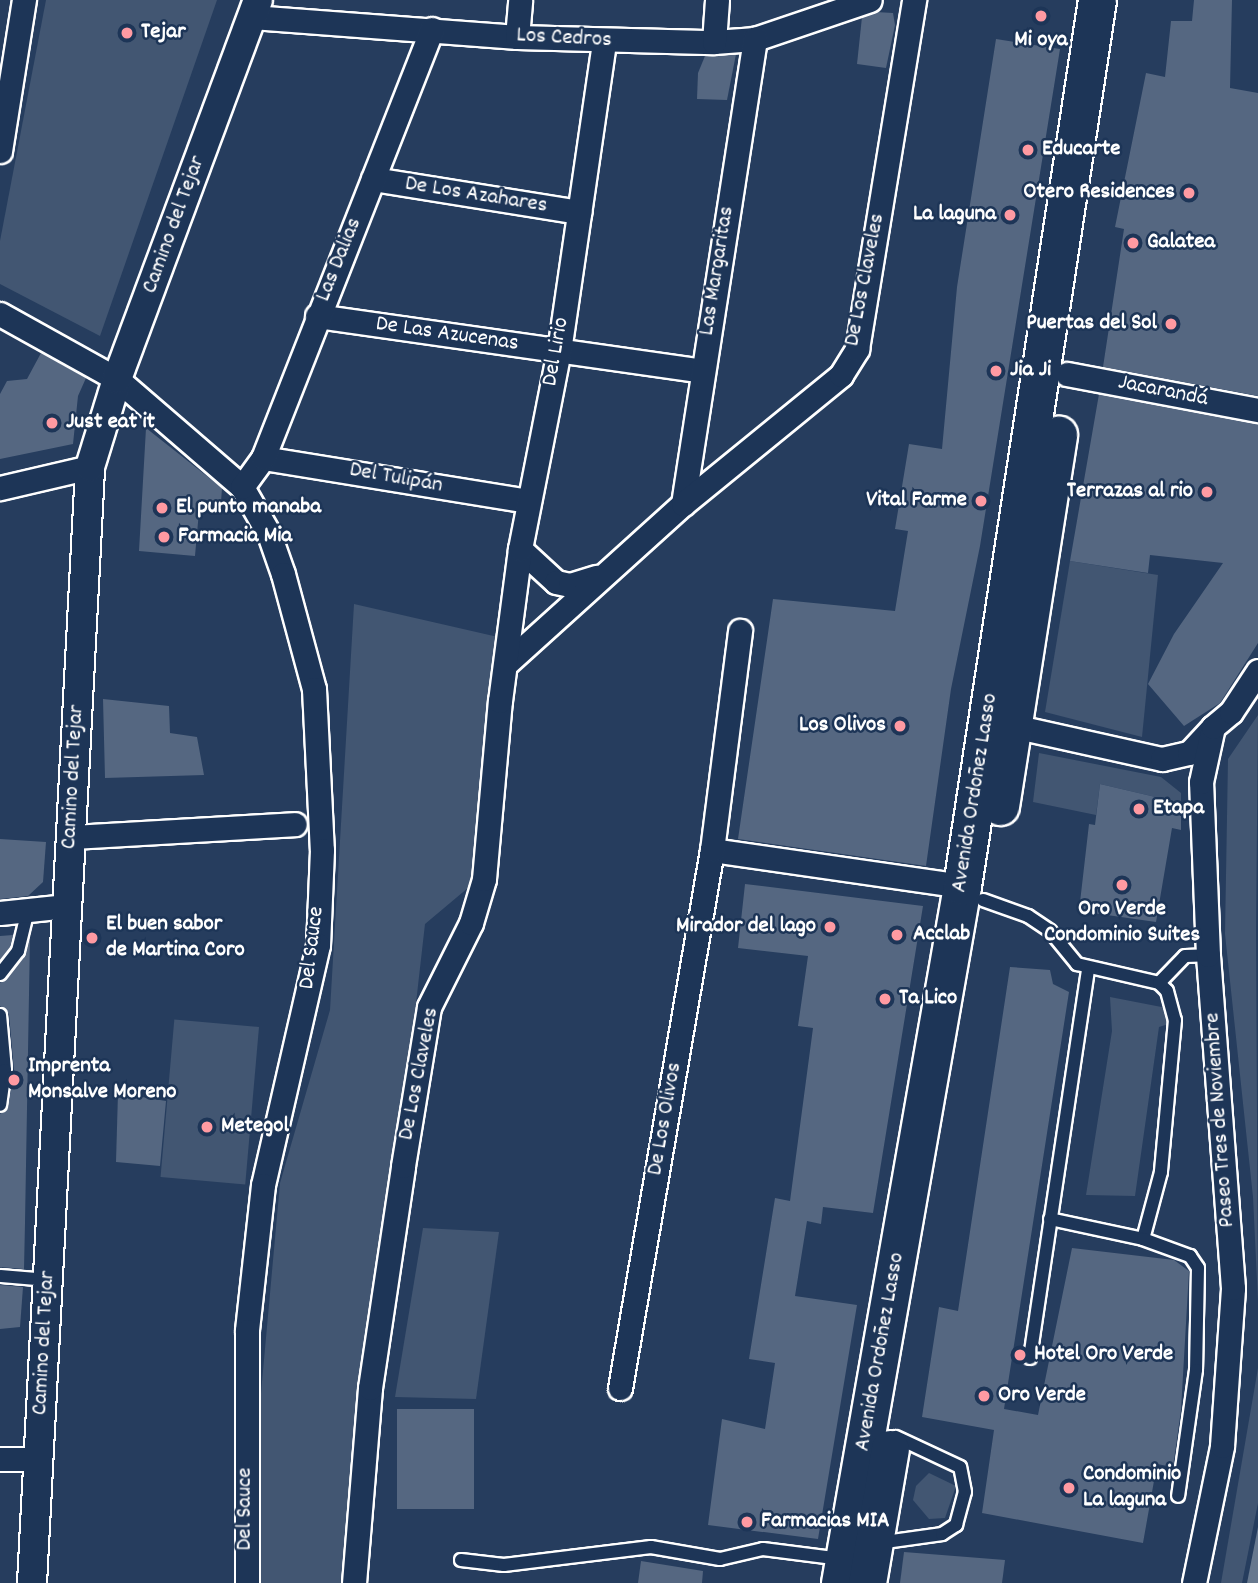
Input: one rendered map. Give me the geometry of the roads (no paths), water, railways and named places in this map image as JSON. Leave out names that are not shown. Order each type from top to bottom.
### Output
[{"type":"main road","name":"Avenida Ordoñez Lasso","points":[[857,1567],[892,1435],[973,893],[1097,0]]},
{"type":"main road","name":"Avenida Ordoñez Lasso","points":[[857,1567],[973,893],[1013,726],[1121,0]]},
{"type":"street","points":[[0,151],[24,0]]},
{"type":"street","points":[[517,37],[520,0]]},
{"type":"street","points":[[714,42],[717,0]]},
{"type":"street","name":"Los Cedros","points":[[255,9],[517,37],[714,42],[755,39],[870,0]]},
{"type":"street","name":"De Los Claveles","points":[[354,1583],[370,1388],[429,1007],[471,923],[484,880],[500,701],[508,662],[683,503],[841,375],[857,349],[914,0]]},
{"type":"street","name":"Camino del Tejar","points":[[32,1583],[90,467],[117,379],[255,9]]},
{"type":"street","name":"Las Dalias","points":[[242,487],[263,458],[432,29]]},
{"type":"street","name":"Las Margaritas","points":[[683,503],[755,39]]},
{"type":"street","name":"Del Lirio","points":[[508,662],[520,549],[559,351],[604,41]]},
{"type":"street","name":"De Los Azahares","points":[[373,179],[579,212]]},
{"type":"street","name":"Del Sauce","points":[[0,314],[117,379],[242,487],[269,534],[301,626],[314,689],[321,850],[318,945],[263,1185],[247,1331],[247,1583]]},
{"type":"street","name":"De Las Azucenas","points":[[317,316],[702,371]]},
{"type":"street","name":"Jacarandá","points":[[1067,374],[1258,410]]},
{"type":"street","name":"Del Tulipán","points":[[263,458],[528,501]]},
{"type":"street","points":[[0,488],[90,467]]},
{"type":"street","name":"De Los Claveles","points":[[520,549],[556,582],[570,585],[603,575]]},
{"type":"street","name":"De Los Olivos","points":[[620,1388],[712,850],[740,631]]},
{"type":"street","points":[[1013,726],[1122,753],[1162,758],[1189,753],[1231,712],[1258,671]]},
{"type":"street","name":"Paseo Tres de Noviembre","points":[[1195,1583],[1222,1446],[1233,1288],[1208,955],[1201,782],[1213,727]]},
{"type":"street","points":[[71,837],[295,824]]},
{"type":"street","points":[[712,850],[973,893]]},
{"type":"street","points":[[0,913],[67,906]]},
{"type":"street","points":[[0,1459],[39,1458]]},
{"type":"lane","points":[[973,893],[1028,916],[1050,931],[1077,964],[1088,969],[1159,983],[1167,991],[1175,1020],[1161,1172],[1143,1239]]},
{"type":"lane","points":[[0,974],[18,951],[28,910]]},
{"type":"lane","points":[[1159,983],[1185,956],[1208,955]]},
{"type":"lane","points":[[1030,1358],[1088,969]]},
{"type":"lane","points":[[0,1015],[5,1069],[0,1105]]},
{"type":"lane","points":[[1050,1219],[1143,1239],[1190,1256],[1198,1268],[1196,1370],[1178,1496]]},
{"type":"lane","points":[[0,1276],[48,1280]]},
{"type":"lane","points":[[461,1560],[504,1565],[651,1547],[720,1559],[763,1549],[857,1567],[943,1534],[956,1525],[962,1510],[965,1492],[960,1468],[892,1435]]},
{"type":"place","name":"Mi oya","points":[[1041,16]]},
{"type":"place","name":"Tejar","points":[[127,33]]},
{"type":"place","name":"Educarte","points":[[1028,150]]},
{"type":"place","name":"Otero Residences","points":[[1189,193]]},
{"type":"place","name":"La laguna","points":[[1010,215]]},
{"type":"place","name":"Galatea","points":[[1133,243]]},
{"type":"place","name":"Puertas del Sol","points":[[1171,324]]},
{"type":"place","name":"Jia Ji","points":[[996,371]]},
{"type":"place","name":"Just eat it","points":[[52,423]]},
{"type":"place","name":"Terrazas al rio","points":[[1207,492]]},
{"type":"place","name":"Vital Farme","points":[[981,501]]},
{"type":"place","name":"El punto manaba","points":[[162,508]]},
{"type":"place","name":"Farmacia Mia","points":[[164,537]]},
{"type":"place","name":"Los Olivos","points":[[900,726]]},
{"type":"place","name":"Etapa","points":[[1139,809]]},
{"type":"place","name":"Oro Verde Condominio Suites","points":[[1122,885]]},
{"type":"place","name":"Mirador del lago","points":[[830,927]]},
{"type":"place","name":"Acclab","points":[[897,935]]},
{"type":"place","name":"El buen sabor de Martina Coro","points":[[92,938]]},
{"type":"place","name":"Ta Lico","points":[[885,999]]},
{"type":"place","name":"Imprenta Monsalve Moreno","points":[[14,1080]]},
{"type":"place","name":"Metegol","points":[[207,1127]]},
{"type":"place","name":"Hotel Oro Verde","points":[[1020,1355]]},
{"type":"place","name":"Oro Verde","points":[[984,1396]]},
{"type":"place","name":"Condominio La laguna","points":[[1069,1488]]},
{"type":"place","name":"Farmacias MIA","points":[[747,1522]]}]
